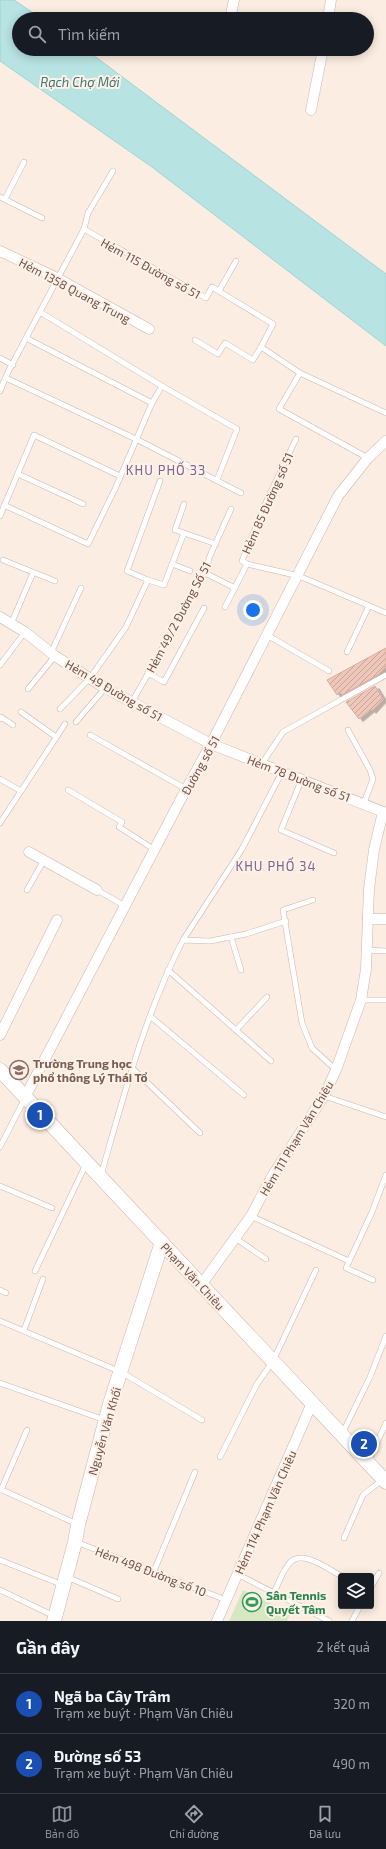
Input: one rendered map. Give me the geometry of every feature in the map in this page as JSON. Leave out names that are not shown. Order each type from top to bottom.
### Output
[{"type":"main road","name":"Phạm Văn Chiêu","points":[[0,1070],[385,1481]]},
{"type":"main road","name":"Nguyễn Văn Khối","points":[[55,1619],[75,1542],[78,1524],[106,1420],[162,1242]]},
{"type":"street","points":[[231,12],[234,0]]},
{"type":"street","points":[[329,12],[332,0]]},
{"type":"street","points":[[311,110],[322,56]]},
{"type":"street","name":"Hẻm 1358 Quang Trung","points":[[0,251],[57,278],[149,329]]},
{"type":"street","name":"Đường số 51","points":[[26,1097],[186,789],[299,576],[338,496],[368,458],[386,441]]},
{"type":"street","name":"Hẻm 49 Đường số 51","points":[[0,617],[25,632],[53,655],[105,688],[211,744]]},
{"type":"street","name":"Hẻm 78 Đường số 51","points":[[211,744],[302,781],[385,810]]},
{"type":"street","name":"Hẻm 111 Phạm Văn Chiêu","points":[[201,1285],[251,1216],[271,1178],[324,1096],[336,1070],[361,1000],[366,969],[368,920],[374,850],[385,810]]},
{"type":"street","points":[[29,852],[97,890]]},
{"type":"street","points":[[368,920],[386,919]]},
{"type":"street","points":[[0,1035],[57,920]]},
{"type":"street","name":"Hẻm 114 Phạm Văn Chiêu","points":[[218,1621],[312,1403]]},
{"type":"lane","points":[[24,162],[2,198],[42,218]]},
{"type":"lane","points":[[0,391],[12,364],[84,230],[88,213],[113,171]]},
{"type":"lane","name":"Hẻm 115 Đường số 51","points":[[84,230],[206,298],[212,287],[273,324],[253,360],[225,343],[218,354],[195,340]]},
{"type":"lane","points":[[219,291],[236,261]]},
{"type":"lane","points":[[40,312],[162,386],[237,428],[218,480]]},
{"type":"lane","points":[[26,338],[152,403]]},
{"type":"lane","points":[[261,347],[300,373],[386,413]]},
{"type":"lane","points":[[0,358],[12,364]]},
{"type":"lane","points":[[300,373],[279,409],[368,458]]},
{"type":"lane","points":[[6,378],[138,440],[241,493]]},
{"type":"lane","points":[[4,505],[88,544],[138,440],[152,403],[162,386]]},
{"type":"lane","points":[[0,516],[34,435],[120,476]]},
{"type":"lane","name":"Hẻm 85 Đường số 51","points":[[296,440],[267,500],[242,561],[247,564],[299,576],[386,613]]},
{"type":"lane","points":[[18,474],[83,504]]},
{"type":"lane","points":[[160,481],[127,572],[164,585],[184,534]]},
{"type":"lane","points":[[184,504],[175,530],[216,544]]},
{"type":"lane","name":"Hẻm 49/2 Đường Số 51","points":[[132,702],[205,573],[231,509]]},
{"type":"lane","points":[[3,560],[55,581]]},
{"type":"lane","points":[[172,564],[190,571]]},
{"type":"lane","name":"Hẻm 85 Đường số 51","points":[[225,607],[247,564]]},
{"type":"lane","points":[[12,624],[33,573]]},
{"type":"lane","points":[[205,573],[235,588]]},
{"type":"lane","points":[[60,709],[90,678],[126,627],[148,580]]},
{"type":"lane","points":[[28,689],[53,655],[81,588]]},
{"type":"lane","points":[[347,652],[368,606]]},
{"type":"lane","points":[[148,673],[164,682],[204,608]]},
{"type":"lane","points":[[0,665],[25,632]]},
{"type":"lane","points":[[267,635],[329,671]]},
{"type":"lane","points":[[262,764],[283,732],[385,678]]},
{"type":"lane","points":[[76,722],[105,688]]},
{"type":"lane","points":[[21,712],[56,737]]},
{"type":"lane","points":[[0,719],[1,717],[13,725]]},
{"type":"lane","points":[[0,823],[64,724]]},
{"type":"lane","points":[[348,730],[370,770],[373,780],[364,803]]},
{"type":"lane","points":[[90,735],[186,789]]},
{"type":"lane","points":[[101,1178],[132,1068],[168,970],[183,940],[242,849],[282,772]]},
{"type":"lane","points":[[0,779],[21,791]]},
{"type":"lane","points":[[302,781],[281,830],[334,853]]},
{"type":"lane","points":[[68,790],[122,822],[119,827],[155,850]]},
{"type":"lane","points":[[27,890],[44,860]]},
{"type":"lane","points":[[97,890],[126,906]]},
{"type":"lane","points":[[313,900],[283,910],[302,1023],[312,1048],[336,1070]]},
{"type":"lane","points":[[183,940],[210,941],[246,934],[286,921]]},
{"type":"lane","points":[[231,937],[240,970]]},
{"type":"lane","points":[[366,950],[386,951]]},
{"type":"lane","points":[[168,970],[271,1061]]},
{"type":"lane","points":[[236,1030],[267,997]]},
{"type":"lane","points":[[361,1000],[386,1000]]},
{"type":"lane","points":[[150,1016],[244,1095]]},
{"type":"lane","points":[[132,1068],[200,1133]]},
{"type":"lane","points":[[324,1096],[386,1117]]},
{"type":"lane","points":[[0,1147],[26,1097]]},
{"type":"lane","points":[[35,1271],[87,1163]]},
{"type":"lane","points":[[373,1280],[346,1268],[372,1212],[386,1174]]},
{"type":"lane","points":[[0,1186],[52,1208]]},
{"type":"lane","points":[[251,1216],[349,1261]]},
{"type":"lane","points":[[236,1238],[266,1259]]},
{"type":"lane","points":[[220,1457],[257,1384],[273,1361],[316,1270]]},
{"type":"lane","points":[[24,1330],[43,1279]]},
{"type":"lane","points":[[0,1290],[6,1293]]},
{"type":"lane","points":[[0,1321],[121,1372],[202,1420]]},
{"type":"lane","points":[[342,1435],[370,1377],[386,1336]]},
{"type":"lane","points":[[0,1383],[106,1420]]},
{"type":"lane","points":[[368,1463],[386,1423]]},
{"type":"lane","points":[[27,1430],[1,1489],[78,1524]]},
{"type":"lane","points":[[154,1571],[195,1472]]},
{"type":"lane","points":[[344,1538],[363,1495],[385,1481]]},
{"type":"lane","name":"Hẻm 498 Đường số 10","points":[[75,1542],[154,1571],[226,1600]]},
{"type":"lane","points":[[274,1593],[288,1564],[299,1557],[308,1559],[338,1574]]},
{"type":"lane","points":[[0,1560],[118,1599]]},
{"type":"lane","points":[[374,1582],[379,1573]]},
{"type":"lane","points":[[238,1574],[327,1621]]},
{"type":"lane","points":[[0,1590],[55,1619]]},
{"type":"lane","points":[[352,1621],[358,1609]]},
{"type":"green space","name":"Sân Tennis Quyết Tâm","points":[[243,1590],[291,1613],[287,1621],[229,1621]]},
{"type":"water","name":"Rạch Chợ Mới","points":[[0,0],[14,0],[32,12],[12,12],[12,56],[94,56],[386,274],[386,346],[152,167],[0,61]]},
{"type":"building","points":[[386,648],[386,666],[379,674],[342,695],[339,692],[337,695],[327,680]]},
{"type":"building","points":[[375,686],[383,699],[372,711],[371,709],[359,719],[346,702]]},
{"type":"place","name":"Trường Trung học phổ thông Lý Thái Tổ","points":[[19,1070]]},
{"type":"place","name":"Ngã ba Cây Trâm","points":[[40,1115]]},
{"type":"place","name":"Đường số 53","points":[[364,1444]]},
{"type":"place","name":"Sân Tennis Quyết Tâm","points":[[252,1602]]},
{"type":"district","name":"KHU PHỐ 33","points":[[166,470]]},
{"type":"district","name":"KHU PHỐ 34","points":[[276,866]]}]
